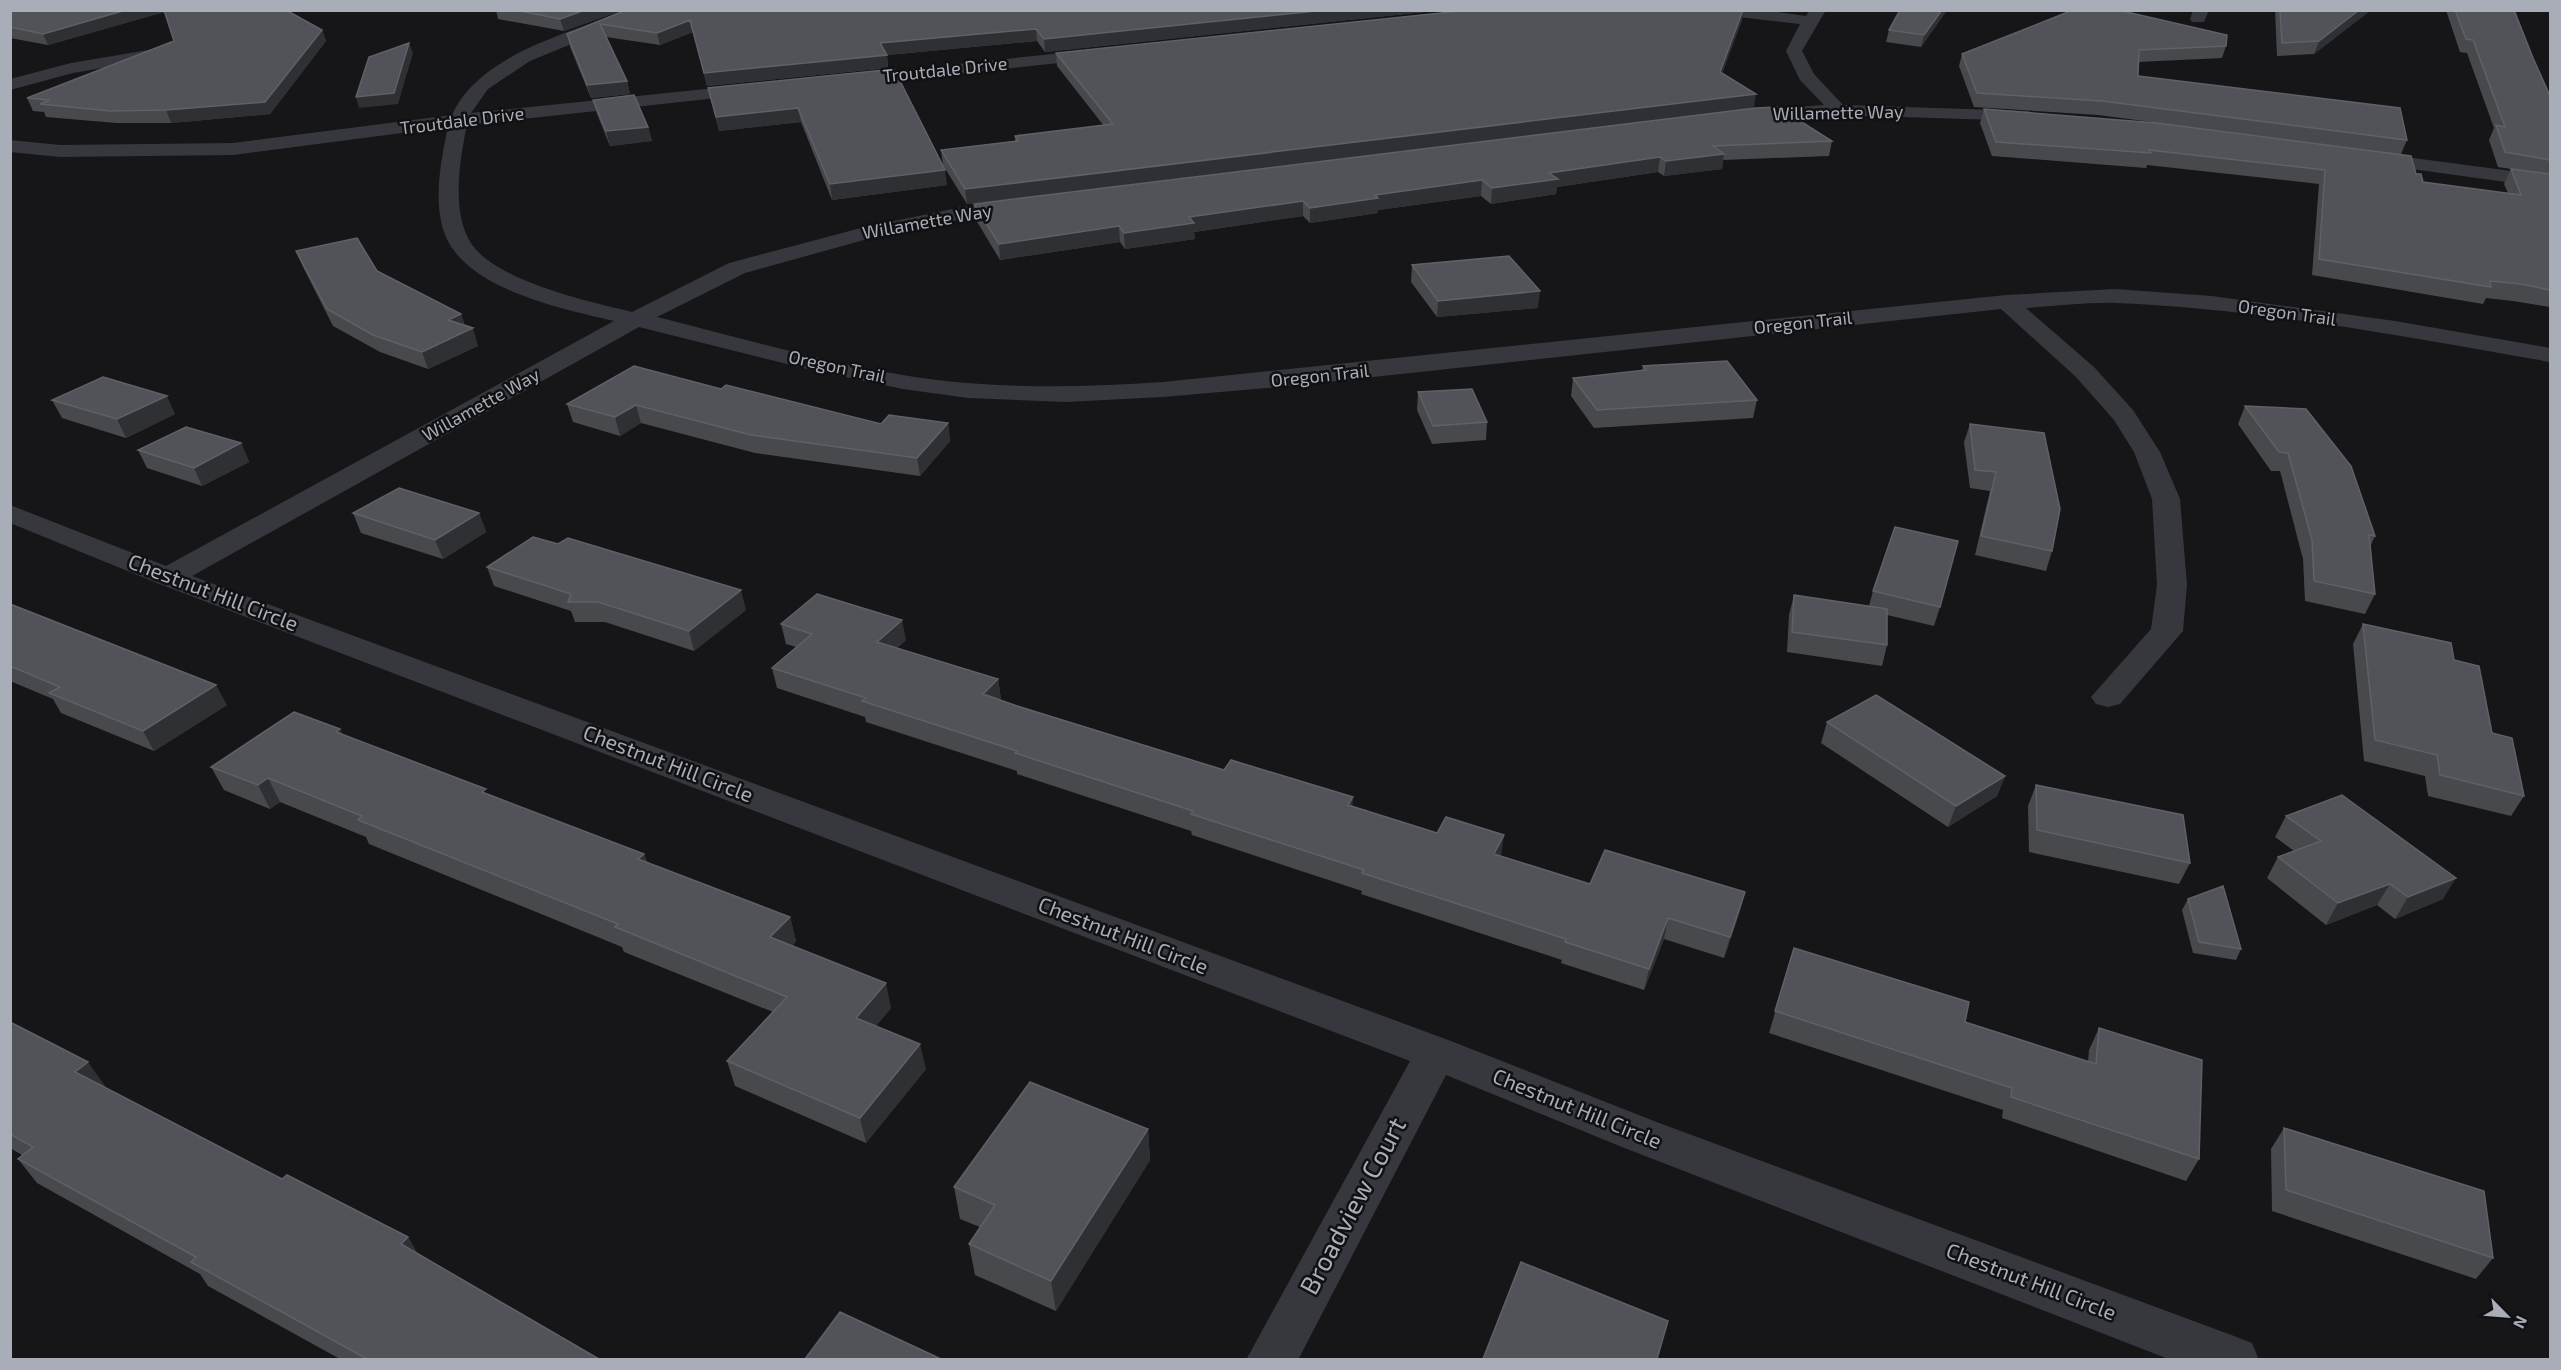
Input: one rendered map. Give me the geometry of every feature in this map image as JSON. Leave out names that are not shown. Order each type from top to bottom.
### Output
[{"type":"street","name":"Oregon Trail","points":[[647,10],[554,45],[502,70],[478,88],[465,104],[458,120],[449,190],[452,224],[459,243],[472,258],[501,277],[558,299],[815,364],[934,387],[1015,395],[1095,396],[1286,380],[2006,302],[2115,296],[2212,303],[2396,328],[2550,355]]},
{"type":"street","points":[[1721,10],[1814,16],[1794,51],[1806,76],[1838,110]]},
{"type":"street","name":"Troutdale Drive","points":[[837,81],[1121,52]]},
{"type":"street","points":[[10,86],[71,68],[154,54]]},
{"type":"street","name":"Troutdale Drive","points":[[10,146],[60,152],[233,149],[458,120],[778,87]]},
{"type":"street","name":"Willamette Way","points":[[1729,118],[1838,110],[2005,114],[2052,118]]},
{"type":"street","points":[[2353,156],[2550,182]]},
{"type":"street","name":"Willamette Way","points":[[168,577],[636,319],[738,267],[861,234],[962,213],[1044,203]]},
{"type":"street","points":[[2006,302],[2085,372],[2124,416],[2147,453],[2166,499],[2172,585],[2167,631],[2108,698]]},
{"type":"street","name":"Chestnut Hill Circle","points":[[10,513],[168,577],[1436,1053],[1638,1134],[2234,1359]]},
{"type":"street","name":"Broadview Court","points":[[1271,1359],[1436,1053]]},
{"type":"building","points":[[10,10],[126,10],[43,34],[10,27]]},
{"type":"building","points":[[164,10],[286,10],[322,30],[265,102],[166,110],[110,111],[40,104],[50,100],[27,98],[174,41]]},
{"type":"building","points":[[516,10],[585,10],[560,19]]},
{"type":"building","points":[[626,10],[1326,10],[1044,39],[1036,29],[880,43],[887,55],[704,73],[690,20],[657,33],[600,24],[627,81],[587,85],[567,34]]},
{"type":"building","points":[[1470,10],[1743,10],[1720,72],[1756,94],[965,189],[941,150],[1018,141],[1015,136],[1113,124],[1056,53]]},
{"type":"building","points":[[1900,10],[1942,10],[1924,35],[1889,30]]},
{"type":"building","points":[[2073,10],[2118,10],[2227,35],[2226,46],[2139,50],[2138,76],[2400,108],[2407,140],[2102,101],[1977,93],[1962,54]]},
{"type":"building","points":[[2280,10],[2359,10],[2319,41],[2282,43]]},
{"type":"building","points":[[2455,10],[2514,10],[2550,96],[2550,160],[2505,152],[2496,125],[2505,127],[2473,40],[2466,39]]},
{"type":"building","points":[[409,43],[394,93],[356,97],[369,57]]},
{"type":"building","points":[[894,69],[945,170],[830,184],[798,108],[716,117],[708,88]]},
{"type":"building","points":[[634,95],[648,127],[606,131],[593,100]]},
{"type":"building","points":[[1778,107],[1832,141],[1713,146],[1724,154],[1666,161],[1660,157],[1549,173],[1558,179],[1492,188],[1482,180],[1375,195],[1378,198],[1310,208],[1303,201],[1189,217],[1194,223],[1124,233],[1119,226],[999,244],[974,204],[1756,108]]},
{"type":"building","points":[[1984,109],[2157,123],[2411,156],[2416,174],[2421,174],[2423,182],[2521,195],[2511,169],[2550,174],[2550,290],[2490,281],[2491,287],[2319,259],[2325,170],[2149,150],[2151,153],[1996,142]]},
{"type":"building","points":[[357,238],[377,271],[461,314],[448,320],[473,328],[422,352],[373,335],[327,309],[296,251]]},
{"type":"building","points":[[1509,256],[1540,291],[1438,301],[1412,265]]},
{"type":"building","points":[[1727,361],[1757,400],[1597,410],[1573,378],[1646,370],[1643,366]]},
{"type":"building","points":[[634,366],[721,389],[726,385],[881,424],[889,415],[948,423],[917,458],[751,435],[636,405],[615,417],[567,404]]},
{"type":"building","points":[[103,377],[167,396],[117,419],[52,400]]},
{"type":"building","points":[[1472,389],[1487,422],[1433,426],[1418,392]]},
{"type":"building","points":[[2245,406],[2306,409],[2351,466],[2375,536],[2369,535],[2375,594],[2314,581],[2312,540],[2288,453],[2279,452]]},
{"type":"building","points":[[1970,424],[2044,433],[2060,509],[2052,551],[1981,536],[1996,472],[1975,470]]},
{"type":"building","points":[[186,427],[241,443],[194,468],[138,450]]},
{"type":"building","points":[[399,488],[479,513],[435,540],[353,513]]},
{"type":"building","points":[[1895,527],[1958,541],[1940,607],[1873,591]]},
{"type":"building","points":[[533,537],[558,544],[568,538],[741,590],[689,631],[598,602],[568,602],[571,594],[487,567]]},
{"type":"building","points":[[817,594],[902,620],[877,642],[998,679],[983,694],[1017,706],[1224,770],[1231,760],[1353,797],[1348,805],[1437,833],[1446,817],[1504,835],[1494,854],[1590,884],[1605,850],[1745,892],[1730,937],[1668,918],[1649,969],[1565,942],[1566,939],[1362,873],[1364,870],[1191,814],[1193,811],[1015,753],[1017,751],[862,701],[866,698],[772,668],[812,634],[781,624]]},
{"type":"building","points":[[1794,595],[1887,609],[1887,645],[1792,632]]},
{"type":"building","points":[[10,604],[216,685],[143,731],[49,693],[60,687],[10,666]]},
{"type":"building","points":[[2363,624],[2451,643],[2454,660],[2479,666],[2492,733],[2512,738],[2524,796],[2440,775],[2437,755],[2375,740]]},
{"type":"building","points":[[1876,695],[2005,776],[1956,806],[1827,722]]},
{"type":"building","points":[[294,712],[340,729],[336,732],[486,789],[482,792],[644,854],[638,859],[790,917],[770,937],[886,983],[856,1018],[920,1044],[860,1118],[727,1061],[787,997],[615,927],[618,924],[358,820],[362,816],[268,778],[258,785],[211,767]]},
{"type":"building","points":[[2036,785],[2183,815],[2190,863],[2037,830]]},
{"type":"building","points":[[2342,795],[2456,878],[2408,897],[2390,884],[2338,903],[2278,857],[2321,841],[2286,816]]},
{"type":"building","points":[[2223,886],[2241,949],[2199,942],[2188,899]]},
{"type":"building","points":[[1794,948],[1969,1002],[1965,1022],[2096,1064],[2099,1028],[2202,1060],[2199,1159],[2011,1097],[2012,1088],[1775,1011]]},
{"type":"building","points":[[10,1022],[88,1062],[75,1072],[282,1179],[287,1175],[408,1237],[401,1244],[599,1359],[367,1359],[191,1262],[196,1257],[18,1159],[33,1147],[10,1134]]},
{"type":"building","points":[[1030,1082],[1148,1129],[1051,1281],[969,1244],[995,1205],[954,1187]]},
{"type":"building","points":[[2284,1128],[2484,1191],[2493,1258],[2286,1190]]},
{"type":"building","points":[[1521,1262],[1668,1321],[1657,1359],[1483,1359]]},
{"type":"building","points":[[840,1312],[941,1359],[805,1359]]}]
